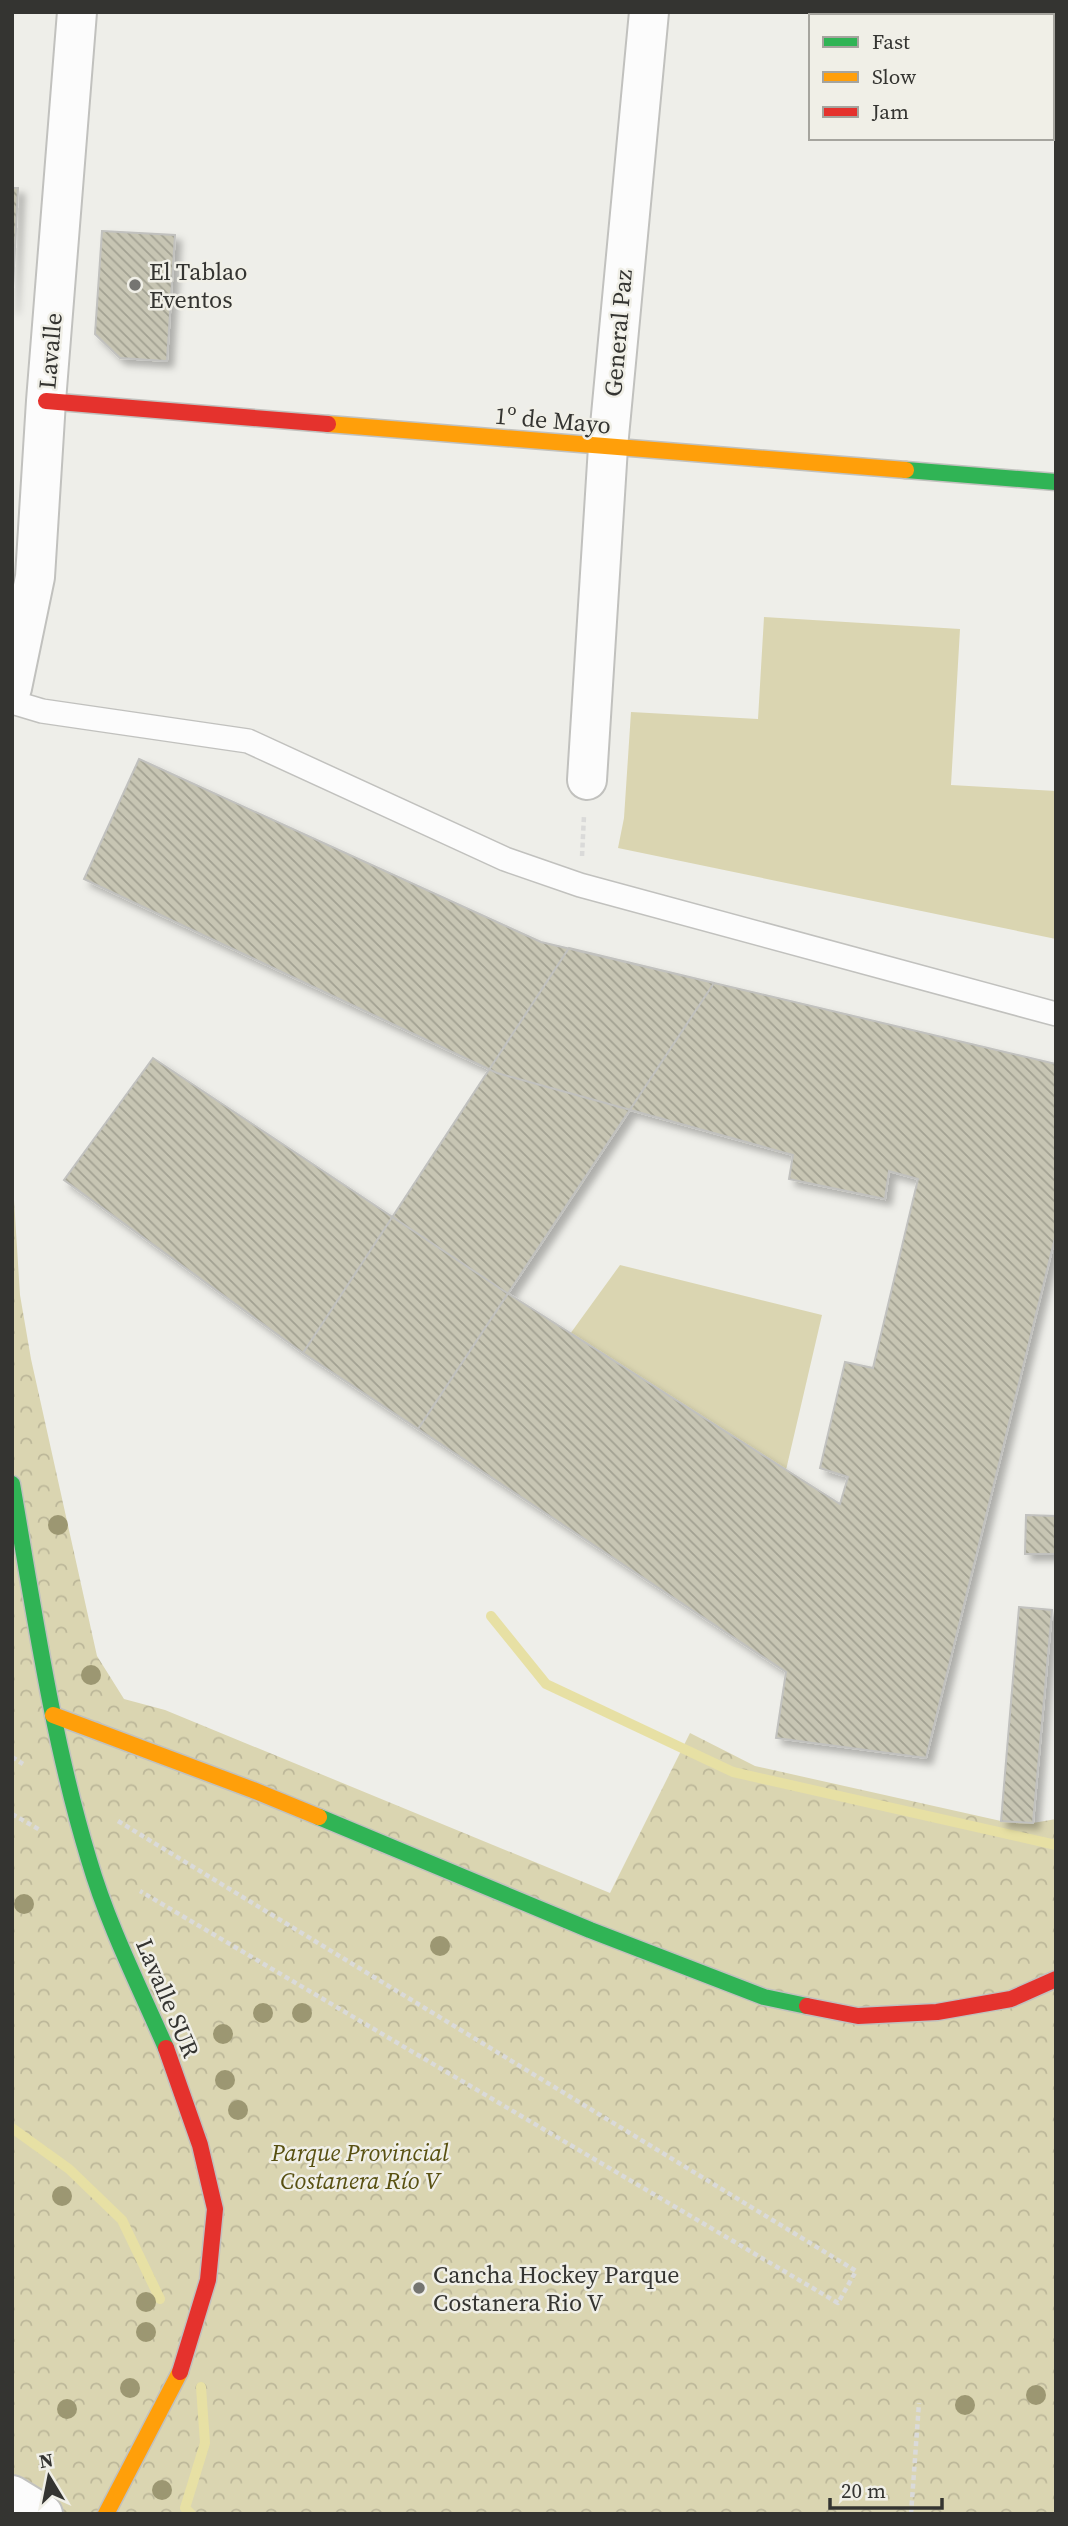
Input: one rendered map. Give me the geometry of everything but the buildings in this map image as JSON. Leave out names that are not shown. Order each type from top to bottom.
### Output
[{"type":"street","name":"Lavalle","points":[[12,688],[36,577],[46,401],[77,12]]},
{"type":"street","name":"General Paz","points":[[587,780],[608,447],[649,12]]},
{"type":"street","name":"1º de Mayo","points":[[46,401],[1056,482]]},
{"type":"street","name":"Lavalle SUR","points":[[12,1484],[53,1715],[89,1861],[104,1906],[168,2053],[200,2145],[215,2209],[208,2280],[184,2365],[106,2514]]},
{"type":"street","points":[[53,1715],[253,1790],[590,1930],[764,1997],[858,2016],[937,2012],[1012,1999],[1056,1979]]},
{"type":"street","points":[[12,2495],[43,2514]]},
{"type":"lane","points":[[12,702],[42,711],[248,741],[505,859],[580,885],[1056,1014]]},
{"type":"path","points":[[580,885],[587,780]]},
{"type":"path","points":[[12,1757],[856,2271],[838,2304],[12,1814]]},
{"type":"path","points":[[911,2514],[919,2403]]},
{"type":"green space","points":[[764,617],[960,629],[951,785],[1056,791],[1056,939],[618,848],[624,818],[631,712],[758,719]]},
{"type":"green space","name":"Parque Provincial Costanera Río V","points":[[12,1168],[20,1295],[31,1359],[97,1656],[124,1699],[165,1710],[610,1893],[690,1733],[755,1766],[1001,1821],[1033,1823],[1056,1819],[1056,2514],[12,2514]]},
{"type":"green space","points":[[620,1265],[822,1315],[786,1470],[570,1334]]},
{"type":"waterway","points":[[491,1616],[546,1684],[733,1772],[1056,1845]]},
{"type":"waterway","points":[[12,2128],[69,2169],[122,2220],[160,2299]]},
{"type":"waterway","points":[[191,2514],[185,2508],[205,2443],[201,2387]]},
{"type":"traffic: fast","points":[[906,470],[1056,482]]},
{"type":"traffic: fast","points":[[12,1484],[45,1674],[76,1814],[105,1908],[166,2048]]},
{"type":"traffic: fast","points":[[319,1817],[590,1930],[764,1997],[807,2006]]},
{"type":"traffic: slow","points":[[328,424],[906,470]]},
{"type":"traffic: slow","points":[[53,1715],[319,1817]]},
{"type":"traffic: slow","points":[[106,2514],[180,2372]]},
{"type":"traffic: jam","points":[[46,401],[328,424]]},
{"type":"traffic: jam","points":[[807,2006],[858,2016],[937,2012],[1011,1999],[1056,1979]]},
{"type":"traffic: jam","points":[[166,2048],[200,2145],[215,2209],[208,2280],[180,2372]]},
{"type":"place","name":"El Tablao Eventos","points":[[135,285]]},
{"type":"place","name":"Cancha Hockey Parque Costanera Rio V","points":[[419,2288]]}]
